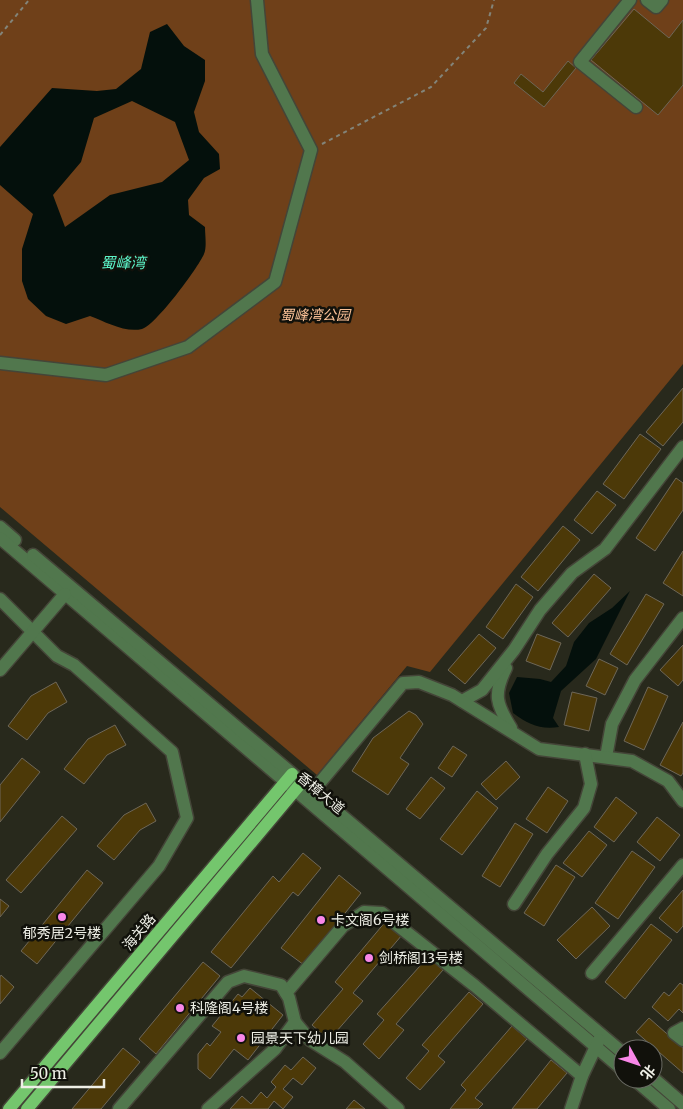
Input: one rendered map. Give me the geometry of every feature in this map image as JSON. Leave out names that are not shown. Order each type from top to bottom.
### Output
[{"type":"main road","name":"海关路","points":[[9,1109],[294,782]]},
{"type":"main road","name":"海关路","points":[[27,1109],[294,782]]},
{"type":"street","points":[[0,363],[106,375],[188,347],[275,282],[311,150],[262,54],[257,0]]},
{"type":"street","points":[[630,0],[580,62],[636,107]]},
{"type":"street","points":[[648,0],[656,7],[662,0]]},
{"type":"street","points":[[462,701],[482,690],[514,650],[540,610],[572,573],[604,549],[683,447]]},
{"type":"street","name":"香樟大道","points":[[0,527],[309,795],[598,1041],[613,1058]]},
{"type":"street","name":"香樟大道","points":[[0,538],[65,594],[294,782]]},
{"type":"street","points":[[0,670],[65,594]]},
{"type":"street","points":[[0,599],[57,656],[74,665],[172,752],[187,818],[159,866],[0,1053]]},
{"type":"street","points":[[606,757],[612,724],[635,680],[683,618]]},
{"type":"street","points":[[514,650],[498,685],[498,707],[514,732]]},
{"type":"street","points":[[309,795],[403,683],[419,682],[462,701],[539,749],[632,760],[668,781],[683,801]]},
{"type":"street","points":[[514,904],[547,854],[584,808],[591,784],[585,754]]},
{"type":"street","points":[[592,972],[683,865]]},
{"type":"street","points":[[286,993],[343,926],[364,912],[382,913],[475,986],[582,1076]]},
{"type":"street","points":[[119,1109],[228,982],[244,976],[282,985],[295,1022],[310,1040],[345,1062],[398,1109]]},
{"type":"street","points":[[208,1109],[276,1049],[295,1022]]},
{"type":"street","points":[[683,1028],[674,1033],[683,1040]]},
{"type":"street","points":[[571,1109],[582,1076],[598,1041]]},
{"type":"street","name":"香樟大道","points":[[598,1041],[613,1048]]},
{"type":"street","points":[[663,1087],[683,1104]]},
{"type":"street","points":[[646,1089],[669,1109]]},
{"type":"path","points":[[0,35],[28,0]]},
{"type":"path","points":[[311,150],[431,87],[486,28],[494,0]]},
{"type":"green space","name":"蜀峰湾公园","points":[[0,0],[683,0],[683,364],[430,672],[407,666],[317,775],[0,507]]},
{"type":"water","name":"蜀峰湾","points":[[167,24],[184,46],[205,60],[205,81],[194,112],[199,132],[219,154],[220,169],[204,178],[188,200],[189,215],[205,227],[205,251],[194,271],[176,296],[156,318],[142,329],[122,328],[90,316],[66,324],[46,316],[28,299],[22,281],[22,249],[33,214],[0,185],[0,147],[52,88],[97,91],[116,89],[141,69],[150,32]],"holes":[[[132,101],[175,122],[189,160],[162,182],[110,195],[65,227],[53,195],[81,162],[94,118]]]},
{"type":"water","points":[[630,591],[596,659],[561,691],[553,718],[559,727],[540,727],[513,713],[509,693],[517,677],[551,682],[566,666],[574,642],[589,623],[612,608]]},
{"type":"building","points":[[634,9],[669,38],[683,20],[683,85],[658,115],[591,60]]},
{"type":"building","points":[[568,61],[576,68],[544,107],[514,83],[521,74],[543,92]]},
{"type":"building","points":[[683,388],[683,422],[663,446],[646,432]]},
{"type":"building","points":[[640,434],[661,449],[624,499],[603,484]]},
{"type":"building","points":[[676,478],[683,483],[683,510],[655,551],[636,538]]},
{"type":"building","points":[[597,491],[616,505],[592,534],[574,520]]},
{"type":"building","points":[[563,526],[580,540],[538,591],[521,577]]},
{"type":"building","points":[[683,551],[683,596],[663,583]]},
{"type":"building","points":[[594,574],[611,588],[568,637],[552,623]]},
{"type":"building","points":[[516,584],[533,597],[503,639],[486,627]]},
{"type":"building","points":[[646,594],[664,604],[627,665],[610,654]]},
{"type":"building","points":[[479,634],[496,648],[465,684],[448,670]]},
{"type":"building","points":[[537,634],[561,643],[550,670],[526,661]]},
{"type":"building","points":[[683,645],[683,680],[678,686],[660,670]]},
{"type":"building","points":[[599,659],[618,668],[605,695],[586,686]]},
{"type":"building","points":[[56,682],[67,702],[48,713],[27,740],[8,726],[31,696]]},
{"type":"building","points":[[648,687],[668,696],[644,750],[624,741]]},
{"type":"building","points":[[572,692],[597,698],[589,731],[564,725]]},
{"type":"building","points":[[409,711],[416,715],[423,724],[400,758],[409,764],[388,795],[352,771],[373,738]]},
{"type":"building","points":[[683,722],[683,773],[681,776],[660,765]]},
{"type":"building","points":[[115,725],[126,745],[107,755],[84,784],[64,769],[88,739]]},
{"type":"building","points":[[453,746],[467,755],[452,777],[438,768]]},
{"type":"building","points":[[22,758],[40,772],[0,822],[0,785]]},
{"type":"building","points":[[506,761],[520,777],[496,800],[481,784]]},
{"type":"building","points":[[431,777],[445,788],[420,819],[406,809]]},
{"type":"building","points":[[548,787],[568,801],[547,833],[526,819]]},
{"type":"building","points":[[477,791],[498,808],[462,855],[440,839]]},
{"type":"building","points":[[616,797],[637,813],[614,842],[594,827]]},
{"type":"building","points":[[146,803],[156,821],[140,830],[114,860],[97,846],[124,815]]},
{"type":"building","points":[[62,816],[77,829],[21,893],[6,880]]},
{"type":"building","points":[[657,817],[680,835],[660,861],[637,842]]},
{"type":"building","points":[[515,823],[533,834],[500,887],[482,876]]},
{"type":"building","points":[[589,831],[607,845],[582,877],[563,863]]},
{"type":"building","points":[[632,851],[655,867],[618,919],[595,903]]},
{"type":"building","points":[[303,853],[321,868],[298,896],[293,892],[231,968],[211,952],[273,876],[279,882]]},
{"type":"building","points":[[556,865],[575,877],[544,926],[524,913]]},
{"type":"building","name":"郁秀居2号楼","points":[[87,870],[103,883],[37,964],[21,951]]},
{"type":"building","name":"卡文阁6号楼","points":[[339,875],[361,893],[304,965],[281,948]]},
{"type":"building","points":[[683,890],[683,926],[677,933],[659,918]]},
{"type":"building","points":[[0,899],[9,906],[0,917]]},
{"type":"building","points":[[592,907],[610,926],[576,959],[557,940]]},
{"type":"building","name":"剑桥阁13号楼","points":[[386,921],[402,935],[353,993],[363,1001],[329,1040],[312,1025],[343,989],[335,982]]},
{"type":"building","points":[[651,924],[672,940],[625,999],[605,982]]},
{"type":"building","points":[[428,957],[443,970],[396,1024],[404,1030],[379,1059],[363,1044],[384,1020],[377,1014]]},
{"type":"building","name":"科隆阁4号楼","points":[[203,962],[220,976],[156,1054],[139,1039]]},
{"type":"building","points":[[1,975],[14,987],[0,1004],[0,977]]},
{"type":"building","points":[[680,983],[683,985],[683,1013],[679,1009],[668,1021],[652,1007],[664,992],[669,996]]},
{"type":"building","name":"园景天下幼儿园","points":[[250,988],[283,1015],[248,1060],[234,1049],[210,1079],[198,1069],[198,1054],[207,1043],[210,1046],[221,1032],[212,1026],[238,994],[242,997]]},
{"type":"building","points":[[469,992],[483,1004],[438,1056],[445,1062],[420,1090],[406,1078],[429,1051],[422,1045]]},
{"type":"building","points":[[649,1018],[683,1048],[683,1073],[663,1056],[663,1039],[644,1039],[636,1032]]},
{"type":"building","points":[[512,1026],[527,1039],[475,1098],[483,1104],[478,1109],[450,1109],[466,1090],[461,1085]]},
{"type":"building","points":[[123,1048],[140,1062],[101,1109],[72,1109]]},
{"type":"building","points":[[303,1057],[316,1068],[302,1085],[293,1078],[283,1089],[293,1097],[283,1109],[274,1101],[268,1109],[230,1109],[242,1096],[251,1104],[261,1092],[267,1098],[276,1087],[271,1082],[285,1065],[291,1070]]},
{"type":"building","points":[[551,1060],[567,1073],[537,1109],[512,1109]]},
{"type":"building","points":[[354,1100],[365,1109],[346,1109]]},
{"type":"place","name":"郁秀居2号楼","points":[[62,917]]},
{"type":"place","name":"卡文阁6号楼","points":[[321,920]]},
{"type":"place","name":"剑桥阁13号楼","points":[[369,958]]},
{"type":"place","name":"科隆阁4号楼","points":[[180,1008]]},
{"type":"place","name":"园景天下幼儿园","points":[[241,1038]]}]
